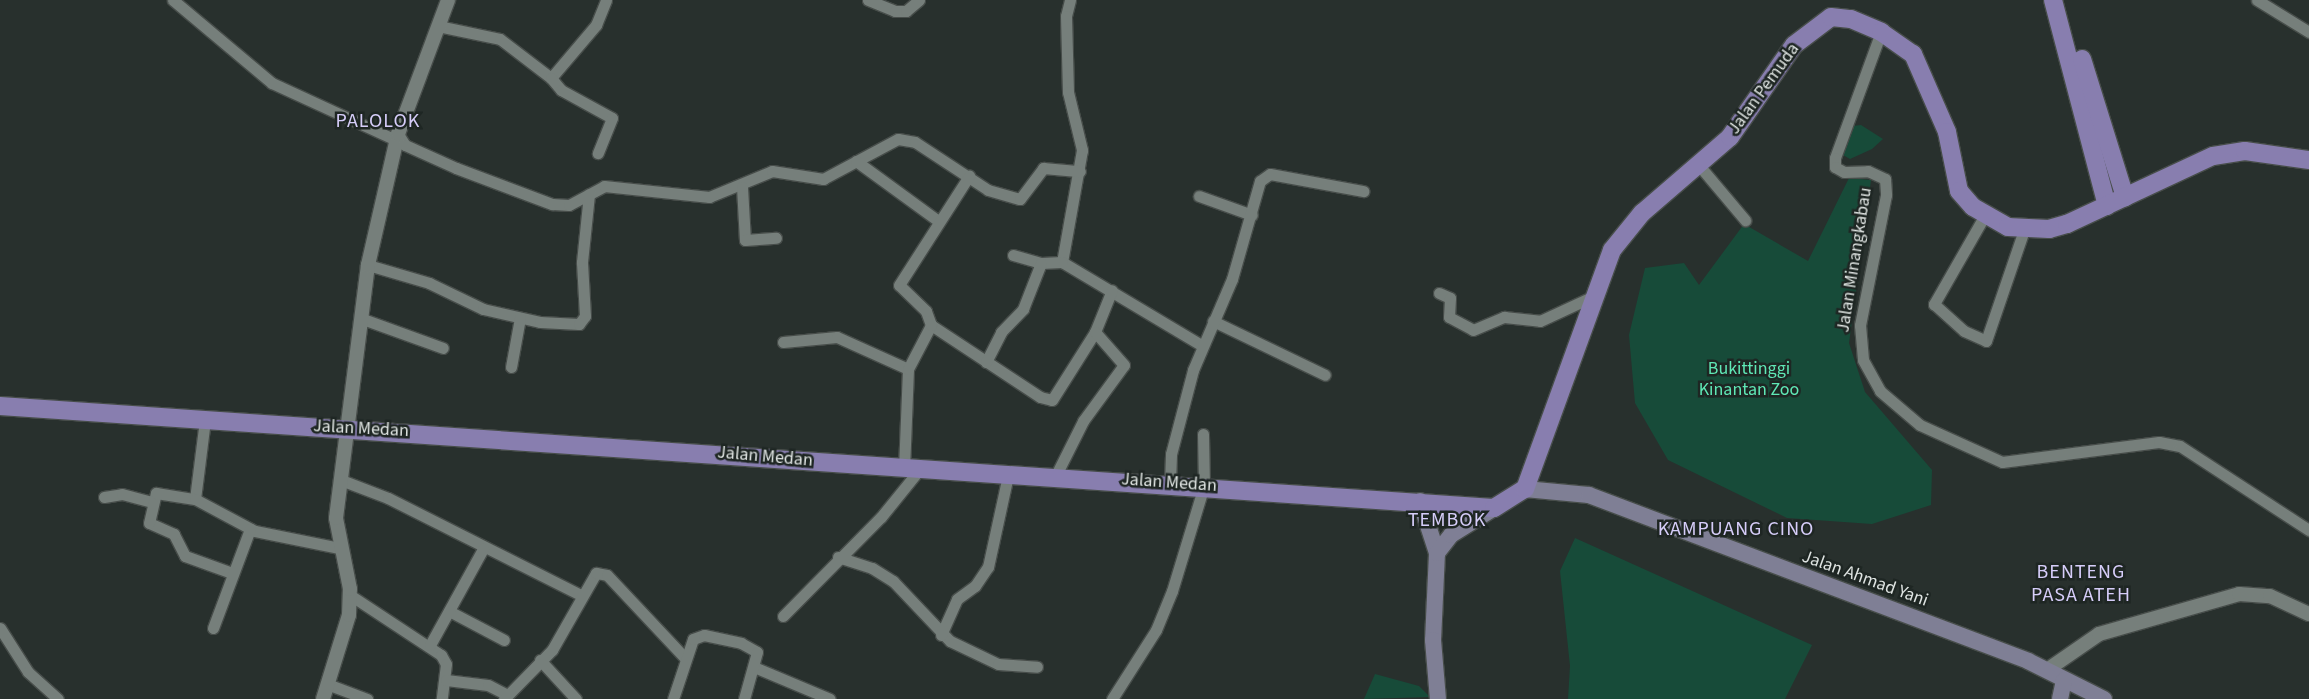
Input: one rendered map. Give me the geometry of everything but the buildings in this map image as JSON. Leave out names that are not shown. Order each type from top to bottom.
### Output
[{"type":"main road","points":[[2053,0],[2107,206]]},
{"type":"main road","points":[[2063,0],[2125,197]]},
{"type":"main road","name":"Jalan Pemuda","points":[[1525,489],[1592,297],[1612,250],[1631,224],[1697,163],[1730,137],[1794,45],[1818,23],[1831,17],[1851,19],[1881,32],[1913,54],[1945,124],[1959,191],[1985,215],[2024,230],[2067,224],[2213,156],[2245,151],[2309,160]]},
{"type":"main road","name":"Jalan Medan","points":[[0,406],[912,470],[1170,483],[1494,508]]},
{"type":"main road","points":[[1437,553],[1451,536],[1525,489]]},
{"type":"main road","name":"Jalan Ahmad Yani","points":[[1525,489],[1589,495],[2047,670],[2104,699]]},
{"type":"main road","points":[[1420,501],[1437,553],[1433,640],[1438,699]]},
{"type":"main road","points":[[2060,699],[2064,680]]},
{"type":"street","points":[[173,0],[272,83],[397,137],[405,145],[456,168],[552,204],[569,205],[589,194],[618,185],[709,197],[742,187],[772,171],[823,179],[856,161],[906,139],[970,176],[988,190],[1020,198],[1043,168],[1080,171]]},
{"type":"street","points":[[323,699],[344,638],[350,595],[339,548],[336,518],[349,429],[360,318],[368,265],[397,137],[448,0]]},
{"type":"street","points":[[551,78],[596,25],[606,0]]},
{"type":"street","points":[[868,0],[896,12],[906,11],[919,0]]},
{"type":"street","points":[[1062,262],[1080,171],[1080,141],[1068,92],[1066,16],[1070,0]]},
{"type":"street","points":[[2257,0],[2309,32]]},
{"type":"street","points":[[438,26],[500,39],[551,78],[561,90],[612,118],[598,153]]},
{"type":"street","name":"Jalan Minangkabau","points":[[1881,32],[1835,158],[1835,167],[1844,172],[1868,170],[1885,180],[1886,195],[1860,325],[1863,360],[1880,391],[1920,425],[2002,462],[2159,442],[2180,446],[2309,530]]},
{"type":"street","points":[[856,161],[937,220]]},
{"type":"street","points":[[1697,163],[1745,220]]},
{"type":"street","points":[[1170,483],[1176,431],[1201,345],[1213,321],[1252,215],[1260,181],[1270,174],[1363,190]]},
{"type":"street","points":[[970,176],[937,220],[898,285],[926,312],[931,325],[1040,397],[1052,400],[1095,332],[1112,290]]},
{"type":"street","points":[[742,187],[745,240],[776,238]]},
{"type":"street","points":[[368,265],[429,283],[483,309],[520,318],[584,322],[582,262],[589,194]]},
{"type":"street","points":[[1199,196],[1252,215]]},
{"type":"street","points":[[1985,215],[1934,304],[1964,331],[1986,340],[2024,230]]},
{"type":"street","points":[[1013,255],[1041,263],[1062,262],[1112,290],[1201,345]]},
{"type":"street","points":[[986,362],[1001,332],[1023,309],[1041,263]]},
{"type":"street","points":[[1439,293],[1450,298],[1449,317],[1476,330],[1504,317],[1540,321],[1592,297]]},
{"type":"street","points":[[360,318],[443,348]]},
{"type":"street","points":[[511,367],[520,318]]},
{"type":"street","points":[[1213,321],[1325,375]]},
{"type":"street","points":[[783,616],[838,557],[881,516],[912,470],[908,369],[931,325]]},
{"type":"street","points":[[1055,477],[1083,421],[1124,365],[1095,332]]},
{"type":"street","points":[[783,342],[837,337],[908,369]]},
{"type":"street","points":[[195,499],[205,420]]},
{"type":"street","points":[[1112,699],[1163,615],[1204,486],[1203,434]]},
{"type":"street","points":[[942,635],[957,599],[975,586],[988,567],[1008,475]]},
{"type":"street","points":[[341,480],[388,498],[483,549],[581,595]]},
{"type":"street","points":[[232,573],[181,552],[174,534],[149,523],[152,502],[161,491],[195,499],[250,529],[339,548]]},
{"type":"street","points":[[104,497],[122,494],[152,502]]},
{"type":"street","points":[[213,628],[250,529]]},
{"type":"street","points":[[430,645],[483,549]]},
{"type":"street","points":[[838,557],[872,568],[893,581],[942,635],[998,664],[1037,667]]},
{"type":"street","points":[[446,680],[488,686],[505,696],[564,632],[592,576],[607,575],[686,659]]},
{"type":"street","points":[[2047,670],[2066,659],[2098,634],[2239,594],[2270,596],[2309,614]]},
{"type":"street","points":[[350,595],[430,645],[446,664],[446,680],[442,699]]},
{"type":"street","points":[[449,611],[504,640]]},
{"type":"street","points":[[0,628],[28,672],[58,699]]},
{"type":"street","points":[[673,699],[693,639],[704,635],[754,649],[758,656],[744,699]]},
{"type":"street","points":[[2064,680],[2066,659]]},
{"type":"street","points":[[540,660],[576,699]]},
{"type":"street","points":[[754,667],[830,699]]},
{"type":"street","points":[[327,684],[367,699]]},
{"type":"green space","points":[[1861,125],[1883,139],[1872,149],[1850,159],[1843,155],[1845,147],[1853,126]]},
{"type":"green space","name":"Bukittinggi Kinantan Zoo","points":[[1849,178],[1871,180],[1849,343],[1865,392],[1932,470],[1931,505],[1872,524],[1787,518],[1668,460],[1635,403],[1629,335],[1645,268],[1684,263],[1699,285],[1744,224],[1808,261]]},
{"type":"green space","points":[[1575,538],[1812,645],[1785,699],[1568,699],[1570,666],[1560,571]]},
{"type":"green space","points":[[1375,674],[1419,686],[1430,697],[1364,699]]},
{"type":"district","name":"PALOLOK","points":[[378,121]]},
{"type":"district","name":"TEMBOK","points":[[1447,520]]},
{"type":"district","name":"KAMPUANG CINO","points":[[1736,529]]},
{"type":"district","name":"BENTENG PASA ATEH","points":[[2081,584]]}]
